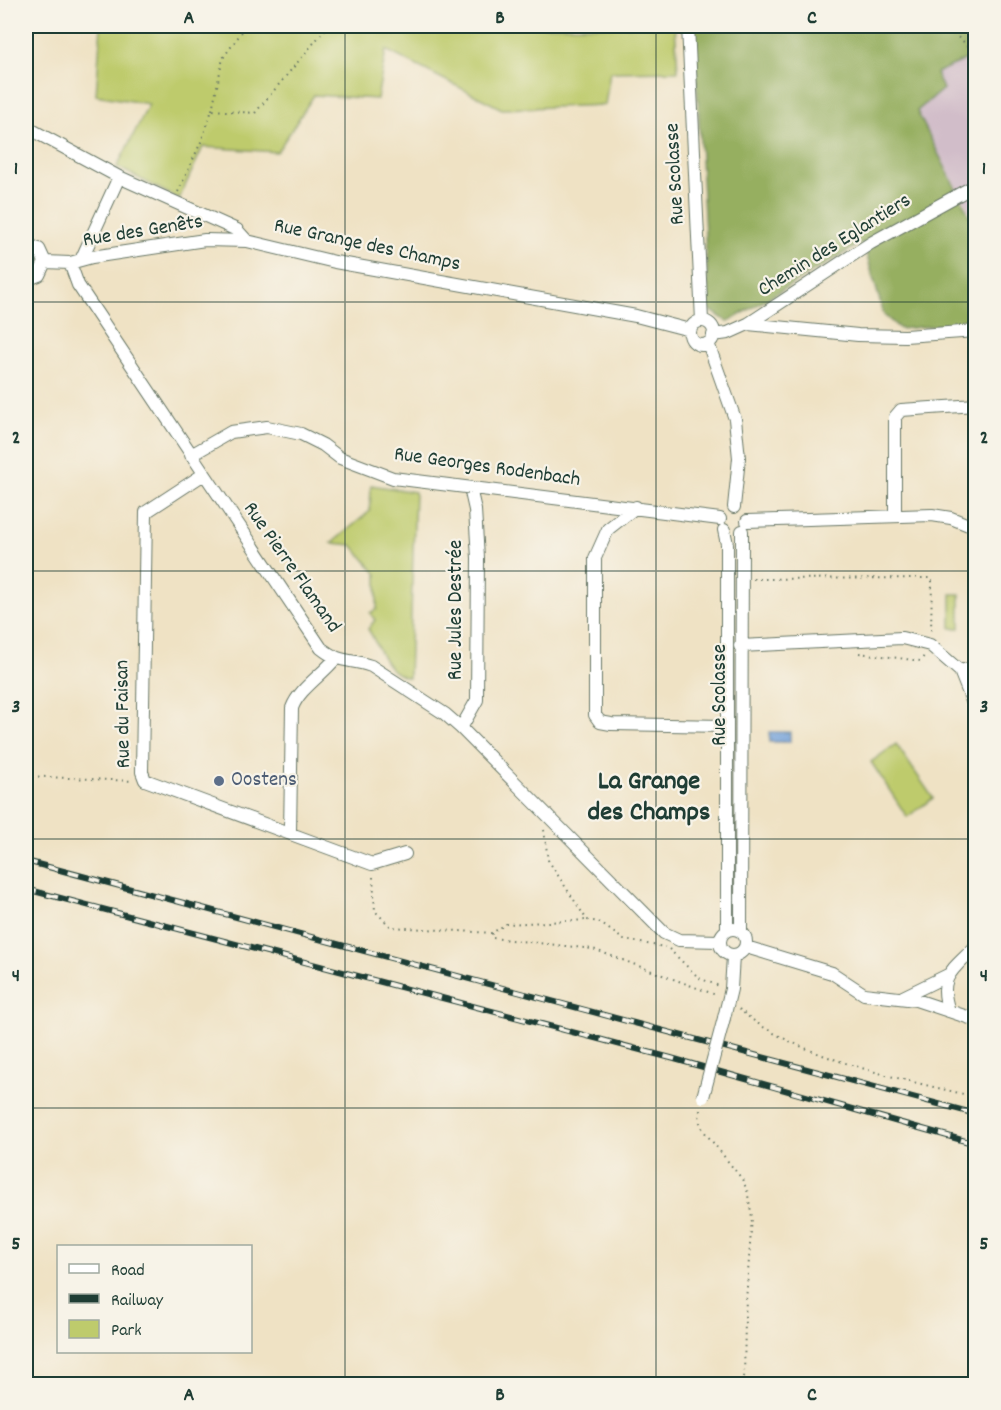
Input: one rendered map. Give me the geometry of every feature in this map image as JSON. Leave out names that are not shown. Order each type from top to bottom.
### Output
[{"type":"street","name":"Rue Scolasse","points":[[688,26],[702,321]]},
{"type":"street","name":"Rue Grange des Champs","points":[[26,127],[119,177],[237,230],[246,241],[335,262],[636,316],[690,330]]},
{"type":"street","points":[[75,262],[119,177]]},
{"type":"street","name":"Chemin des Eglantiers","points":[[711,339],[748,324],[871,243],[975,185]]},
{"type":"street","name":"Rue des Genêts","points":[[45,262],[75,262],[205,240],[246,241]]},
{"type":"street","points":[[26,244],[39,249],[45,262],[39,275],[26,280]]},
{"type":"street","name":"Rue Pierre Flamand","points":[[75,262],[78,285],[321,648],[335,659],[358,661],[371,666],[445,714],[664,933],[679,940],[719,941]]},
{"type":"street","points":[[711,339],[697,344],[690,336],[690,330],[697,322],[702,321],[711,325],[711,339],[735,419],[739,458],[734,507]]},
{"type":"street","points":[[748,324],[858,335],[905,336],[975,331]]},
{"type":"street","points":[[895,516],[895,417],[901,410],[914,407],[975,405]]},
{"type":"street","name":"Rue Georges Rodenbach","points":[[191,455],[231,432],[267,428],[301,434],[323,445],[340,458],[393,478],[636,507],[722,524]]},
{"type":"street","name":"Rue du Faisan","points":[[204,474],[147,512],[142,772],[145,780],[372,864]]},
{"type":"street","name":"Rue Jules Destrée","points":[[461,728],[467,722],[477,700],[478,558],[475,510],[470,488]]},
{"type":"street","points":[[636,507],[608,529],[595,558],[595,715],[600,722],[611,724],[725,726]]},
{"type":"street","points":[[744,526],[745,513],[734,507],[723,511],[722,524],[730,533],[744,526],[932,515],[951,518],[975,528]]},
{"type":"street","name":"Rue Scolasse","points":[[722,524],[727,544],[725,726],[727,928]]},
{"type":"street","name":"Rue Scolasse","points":[[741,930],[740,580],[744,526]]},
{"type":"street","points":[[740,646],[902,638],[930,645],[960,671],[975,711]]},
{"type":"street","points":[[290,833],[292,708],[297,695],[319,678],[335,659]]},
{"type":"street","points":[[960,671],[975,667]]},
{"type":"street","points":[[372,864],[405,854]]},
{"type":"street","points":[[727,928],[741,930],[746,947],[741,954],[733,956],[723,951],[719,941],[727,928]]},
{"type":"street","points":[[949,1011],[943,994],[944,983],[948,975],[975,946]]},
{"type":"street","points":[[746,947],[832,973],[864,994],[877,997],[903,997],[975,1020]]},
{"type":"street","points":[[703,1097],[730,994],[733,956]]},
{"type":"street","points":[[903,997],[948,975]]},
{"type":"path","points":[[174,200],[201,142],[212,110],[222,58],[246,26]]},
{"type":"path","points":[[212,110],[255,113],[328,26]]},
{"type":"path","points":[[944,26],[975,52]]},
{"type":"path","points":[[740,580],[929,578],[932,581],[930,645],[921,661],[867,656],[837,642]]},
{"type":"path","points":[[26,776],[145,780]]},
{"type":"path","points":[[541,810],[548,860],[567,893],[587,920]]},
{"type":"path","points":[[372,864],[375,911],[391,927],[492,933],[506,924],[587,920],[599,922],[624,940],[667,947],[679,946]]},
{"type":"path","points":[[492,933],[492,938],[593,949],[730,994]]},
{"type":"path","points":[[667,947],[699,978],[730,994],[767,1031],[792,1044],[912,1082],[975,1097]]},
{"type":"path","points":[[703,1097],[699,1120],[703,1130],[741,1179],[747,1190],[752,1217],[744,1315],[744,1384]]},
{"type":"shaded area","points":[[974,54],[975,223],[917,111],[943,89],[936,73]]},
{"type":"green space","points":[[101,26],[675,26],[678,71],[610,72],[605,105],[502,109],[386,50],[377,99],[314,95],[277,152],[203,147],[179,199],[117,167],[149,104],[96,95]]},
{"type":"green space","points":[[694,26],[975,26],[975,55],[936,73],[943,89],[917,111],[975,227],[975,322],[900,329],[884,315],[863,242],[728,322],[709,309]]},
{"type":"green space","points":[[371,485],[415,492],[409,678],[393,671],[383,658],[368,629],[375,620],[370,613],[377,609],[377,574],[352,545],[332,543],[370,511]]},
{"type":"green space","points":[[951,594],[960,594],[960,628],[951,628]]},
{"type":"green space","points":[[896,744],[933,798],[907,817],[871,762]]},
{"type":"water","points":[[769,732],[790,732],[790,742],[770,742]]},
{"type":"railway","points":[[26,861],[976,1114]]},
{"type":"railway","points":[[26,889],[671,1058],[976,1144]]},
{"type":"place","name":"Oostens","points":[[219,781]]},
{"type":"district","name":"La Grange des Champs","points":[[649,798]]}]
